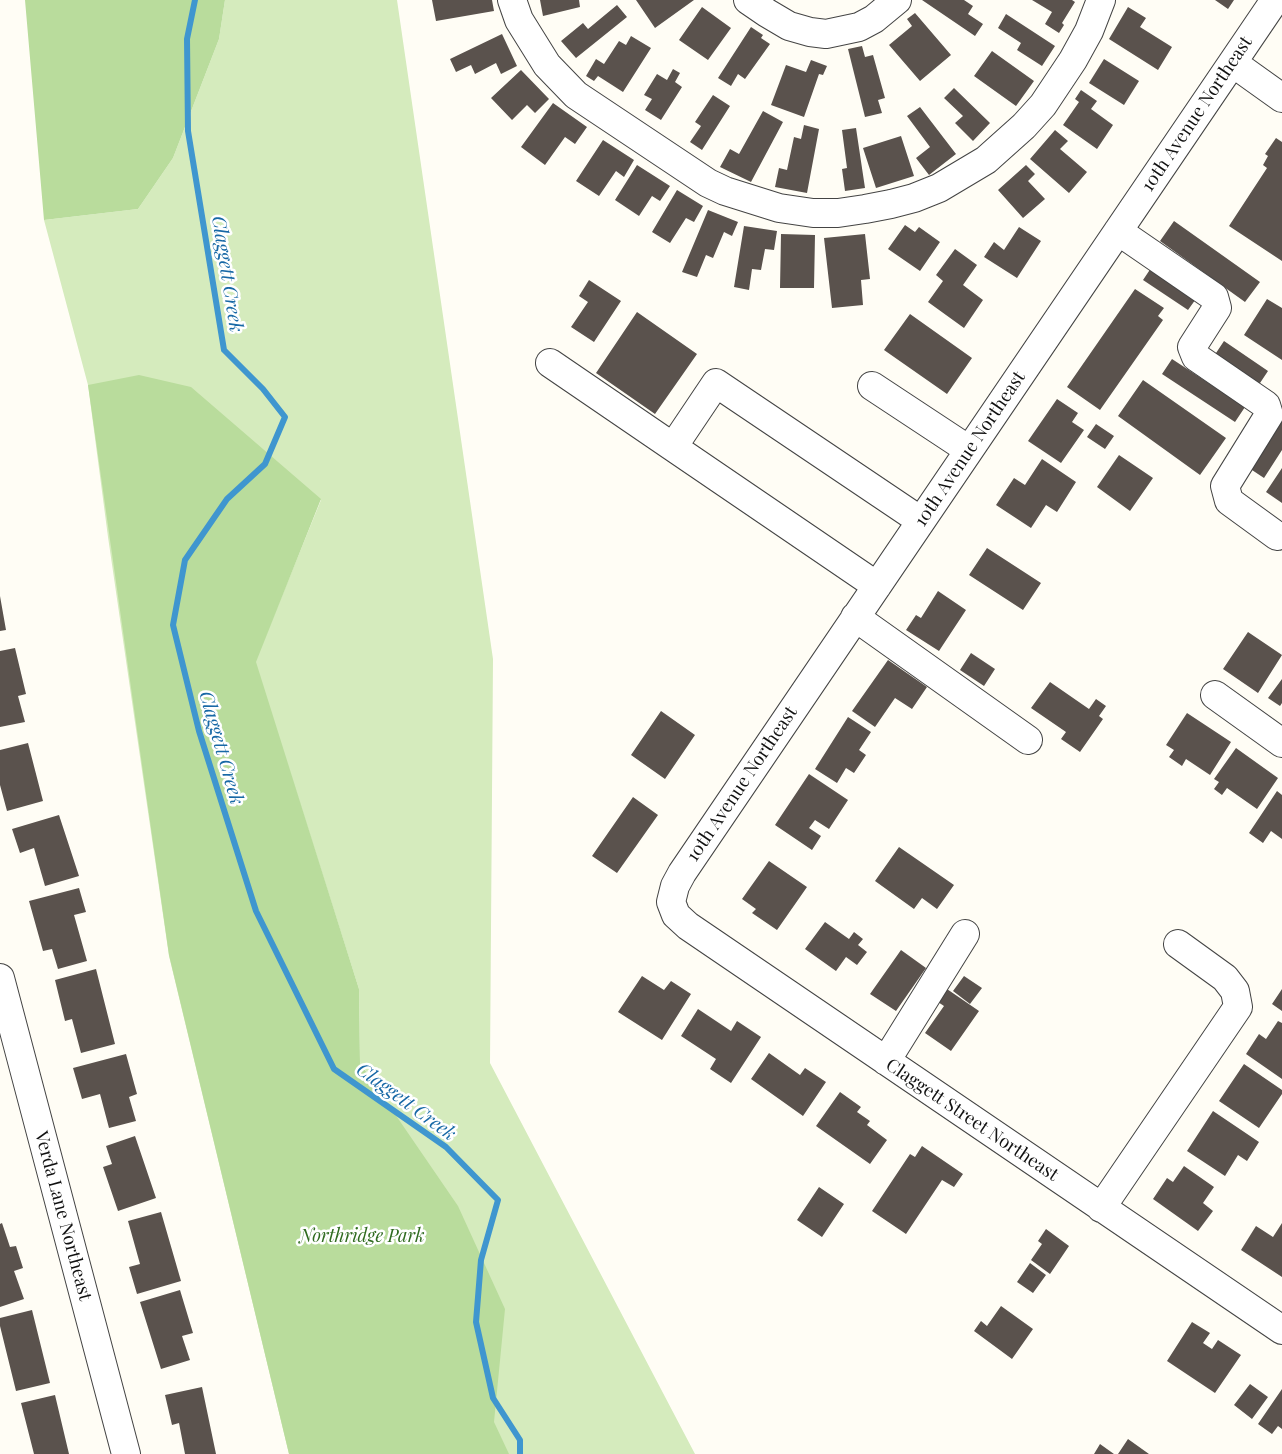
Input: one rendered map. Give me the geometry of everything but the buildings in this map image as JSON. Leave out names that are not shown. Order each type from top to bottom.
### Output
[{"type":"street","points":[[512,0],[520,20],[547,65],[576,95],[708,183],[724,191],[779,208],[813,213],[838,213],[865,209],[914,198],[939,188],[986,160],[1024,126],[1043,105],[1073,60],[1089,31],[1101,0]]},
{"type":"street","points":[[748,0],[789,26],[826,34],[859,27],[874,19],[897,0]]},
{"type":"street","name":"10th Avenue Northeast","points":[[671,902],[675,886],[682,873],[1233,63],[1276,7]]},
{"type":"street","points":[[1233,63],[1282,98]]},
{"type":"street","points":[[1118,232],[1214,297],[1217,308],[1192,347],[1196,358],[1266,405],[1269,414],[1225,486],[1229,501],[1277,536]]},
{"type":"street","points":[[550,363],[877,586]]},
{"type":"street","points":[[673,447],[716,383],[921,521]]},
{"type":"street","points":[[872,386],[969,450]]},
{"type":"street","points":[[856,617],[1028,740]]},
{"type":"street","points":[[1215,695],[1282,743]]},
{"type":"street","name":"Claggett Street Northeast","points":[[671,902],[676,915],[688,926],[1282,1330]]},
{"type":"street","points":[[886,1061],[965,934]]},
{"type":"street","points":[[1101,1208],[1238,1007],[1235,991],[1225,978],[1178,944]]},
{"type":"street","name":"Verda Lane Northeast","points":[[0,978],[126,1454]]},
{"type":"green space","points":[[25,0],[225,0],[219,39],[173,158],[138,209],[44,220]]},
{"type":"green space","points":[[225,0],[397,0],[493,659],[490,1063],[695,1454],[289,1454],[169,956],[108,537],[88,385],[44,220],[138,209],[173,158],[219,39]],"holes":[[[227,499],[321,500],[255,662],[359,989],[360,1062],[256,911]]]},
{"type":"green space","name":"Northridge Park","points":[[139,375],[191,387],[321,499],[256,662],[359,989],[360,1063],[458,1206],[505,1309],[494,1422],[509,1454],[289,1454],[169,955],[88,385]]},
{"type":"waterway","name":"Claggett Creek","points":[[195,0],[187,39],[188,131],[224,350],[263,389],[285,417],[265,464],[227,499],[185,560],[173,625],[199,731],[256,911],[334,1069],[446,1147],[498,1200],[481,1260],[476,1322],[493,1398],[520,1440],[520,1454]]}]
